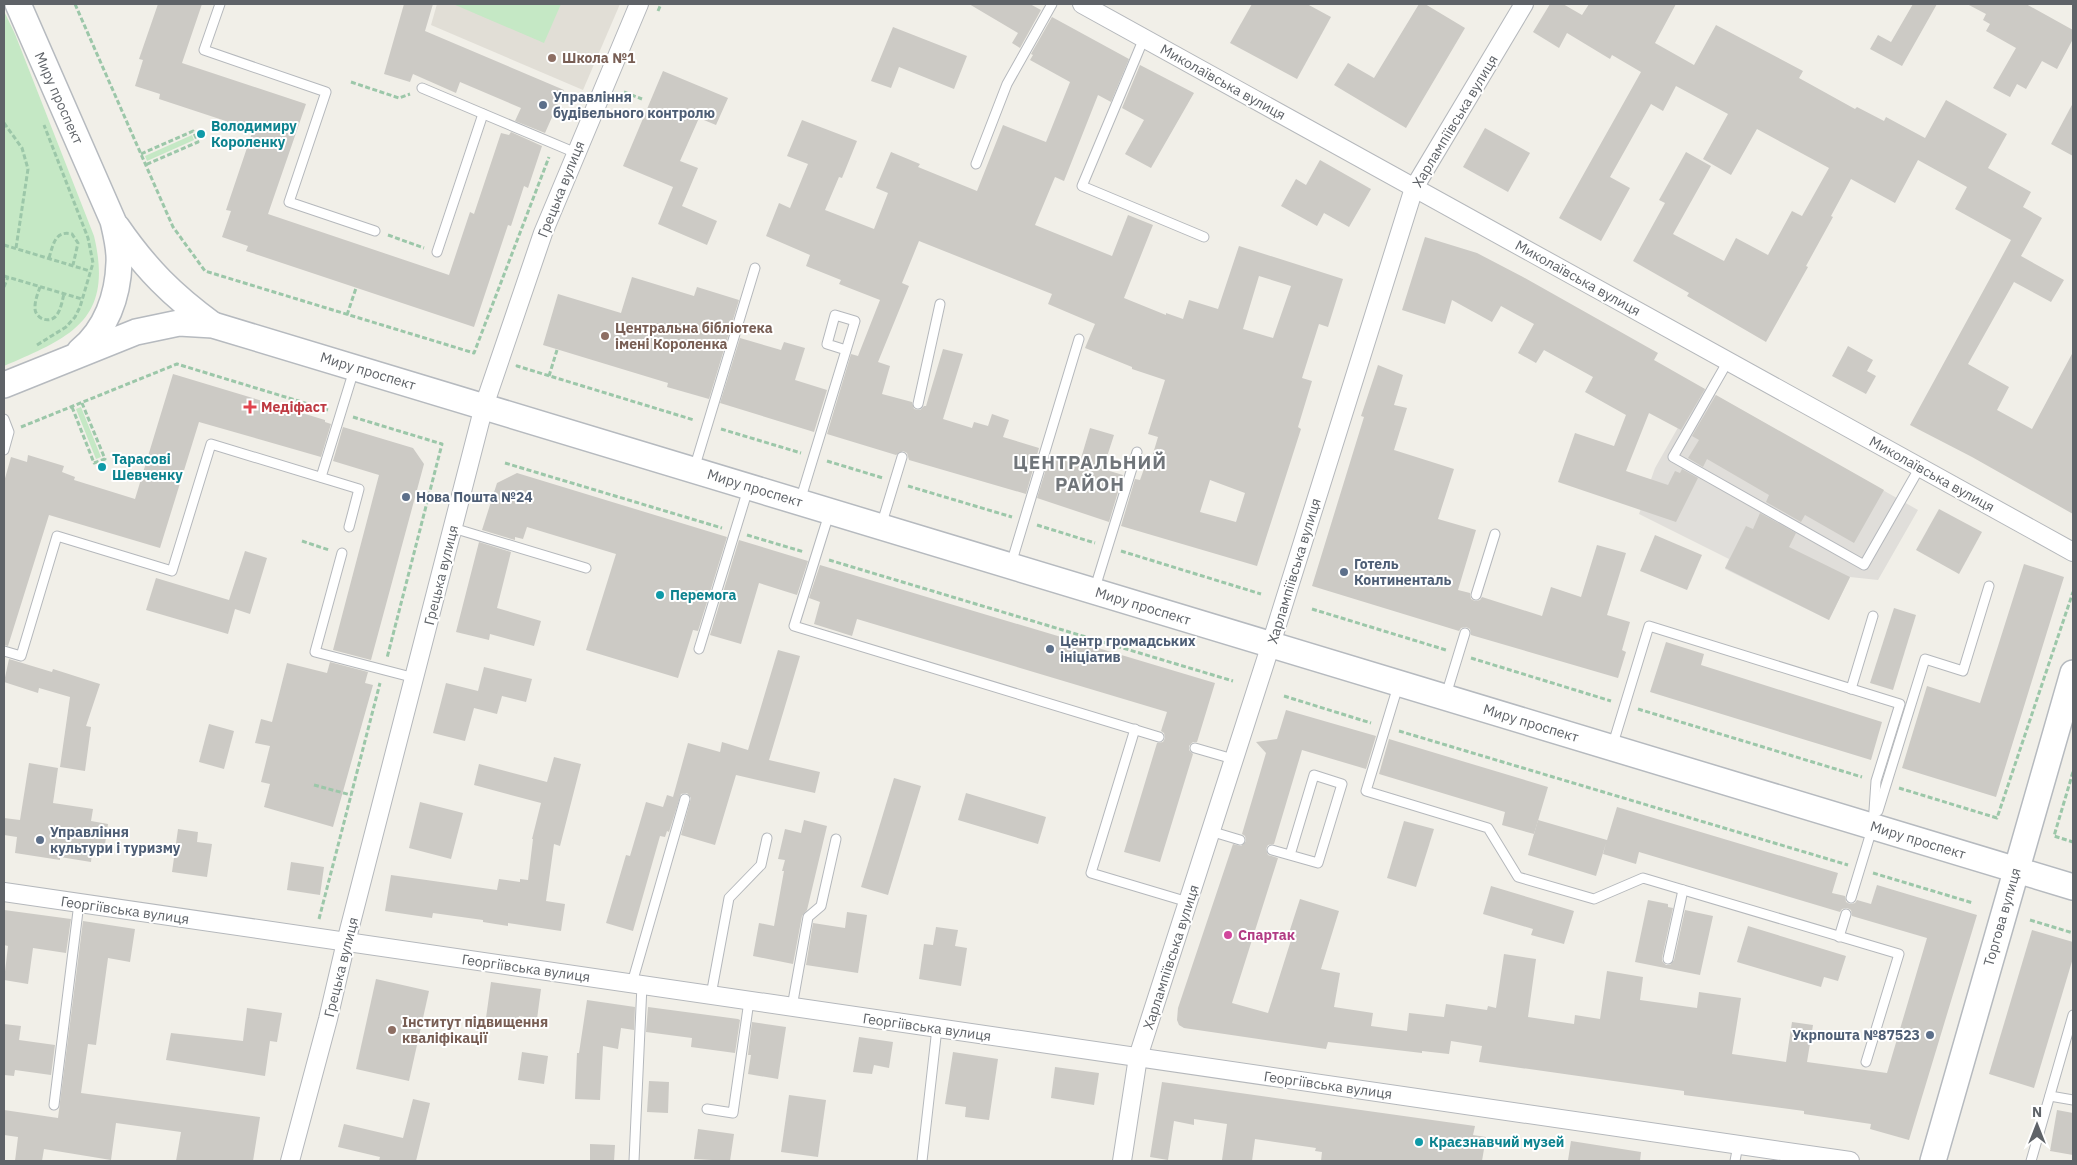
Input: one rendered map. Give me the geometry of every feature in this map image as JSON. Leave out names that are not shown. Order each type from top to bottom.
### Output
[{"type":"main road","name":"Миру проспект","points":[[19,4],[113,220],[133,251],[157,278],[183,303],[213,324]]},
{"type":"main road","name":"Миру проспект","points":[[74,355],[90,343],[100,330],[114,296],[119,263],[118,244],[113,220]]},
{"type":"main road","name":"Миру проспект","points":[[4,385],[74,355],[136,332],[179,324],[213,324],[2073,887]]},
{"type":"main road","name":"Торгова вулиця","points":[[1933,1161],[2073,674]]},
{"type":"street","name":"Грецька вулиця","points":[[290,1161],[484,406],[543,232],[639,4]]},
{"type":"street","name":"Миколаївська вулиця","points":[[1082,4],[2073,552]]},
{"type":"street","name":"Харлампіївська вулиця","points":[[1122,1161],[1138,1057],[1271,644],[1414,188],[1524,4]]},
{"type":"street","name":"Георгіївська вулиця","points":[[4,892],[1138,1057],[1737,1153],[1850,1161]]},
{"type":"lane","points":[[220,4],[204,50],[326,92],[289,202],[375,231]]},
{"type":"lane","points":[[976,164],[1007,84],[1052,4]]},
{"type":"lane","points":[[1144,38],[1082,186],[1204,237]]},
{"type":"lane","points":[[422,88],[576,153]]},
{"type":"lane","points":[[437,252],[483,114]]},
{"type":"lane","points":[[694,470],[755,268]]},
{"type":"lane","points":[[918,404],[940,304]]},
{"type":"lane","points":[[1010,566],[1079,339]]},
{"type":"lane","points":[[800,502],[846,350]]},
{"type":"lane","points":[[1728,361],[1673,457],[1864,565],[1920,467]]},
{"type":"lane","points":[[321,477],[354,367]]},
{"type":"lane","points":[[4,418],[9,432],[4,450]]},
{"type":"lane","points":[[4,651],[20,656],[57,536],[172,571],[211,444],[359,489],[349,527]]},
{"type":"lane","points":[[1094,591],[1137,452]]},
{"type":"lane","points":[[881,526],[902,457]]},
{"type":"lane","points":[[699,648],[748,486]]},
{"type":"lane","points":[[830,511],[794,626],[1159,737]]},
{"type":"lane","points":[[453,528],[586,568]]},
{"type":"lane","points":[[1476,595],[1495,534]]},
{"type":"lane","points":[[342,554],[315,652],[415,678]]},
{"type":"lane","points":[[1851,898],[1926,660],[1963,671],[1990,586]]},
{"type":"lane","points":[[1851,689],[1873,616]]},
{"type":"lane","points":[[1612,747],[1649,626],[1900,704],[1876,781],[1873,827]]},
{"type":"lane","points":[[1445,697],[1465,633]]},
{"type":"lane","points":[[1399,683],[1366,791],[1488,828],[1518,877],[1594,899],[1643,878],[1899,954],[1866,1062]]},
{"type":"lane","points":[[1135,730],[1091,873],[1188,902]]},
{"type":"lane","points":[[1195,748],[1233,759]]},
{"type":"lane","points":[[1272,850],[1290,856],[1318,863],[1342,784],[1314,776],[1290,856]]},
{"type":"lane","points":[[634,1161],[637,984],[685,799]]},
{"type":"lane","points":[[1210,831],[1240,840]]},
{"type":"lane","points":[[712,995],[730,898],[761,865],[767,838]]},
{"type":"lane","points":[[792,1007],[808,917],[821,906],[836,839]]},
{"type":"lane","points":[[1668,959],[1683,890]]},
{"type":"lane","points":[[54,1105],[79,903]]},
{"type":"lane","points":[[1839,937],[1846,914]]},
{"type":"lane","points":[[707,1109],[732,1112],[749,1001]]},
{"type":"lane","points":[[2031,1161],[2073,1015]]},
{"type":"lane","points":[[922,1161],[937,1028]]},
{"type":"lane","points":[[2050,1096],[2073,1100]]},
{"type":"path","points":[[75,4],[173,227],[205,271],[474,353],[554,143]]},
{"type":"path","points":[[351,82],[400,98]]},
{"type":"path","points":[[624,92],[642,99]]},
{"type":"path","points":[[32,348],[66,327],[75,317],[93,264],[88,238],[41,118]]},
{"type":"path","points":[[4,122],[22,148],[28,169],[16,248]]},
{"type":"path","points":[[141,154],[193,131],[198,142],[145,165]]},
{"type":"path","points":[[375,231],[437,252]]},
{"type":"path","points":[[49,258],[56,236],[61,233],[72,234],[78,243],[73,266]]},
{"type":"path","points":[[4,245],[90,271]]},
{"type":"path","points":[[4,287],[6,276],[82,300]]},
{"type":"path","points":[[40,287],[34,309],[36,314],[46,320],[56,316],[64,294]]},
{"type":"path","points":[[347,315],[356,288]]},
{"type":"path","points":[[549,376],[557,350]]},
{"type":"path","points":[[9,432],[177,364],[442,444],[314,937]]},
{"type":"path","points":[[72,407],[94,463],[105,459],[82,403]]},
{"type":"path","points":[[505,463],[1233,681]]},
{"type":"path","points":[[302,541],[342,554]]},
{"type":"path","points":[[1886,784],[1998,818],[2073,592]]},
{"type":"path","points":[[1312,609],[1876,781]]},
{"type":"path","points":[[1284,696],[1973,903]]},
{"type":"path","points":[[2073,772],[2054,836],[2073,842]]},
{"type":"path","points":[[314,785],[352,795]]},
{"type":"path","points":[[2030,920],[2073,933]]},
{"type":"shaded area","name":"Школа №1","points":[[437,4],[620,4],[583,90],[431,25]]},
{"type":"shaded area","points":[[1701,387],[1918,510],[1878,580],[1850,577],[1829,620],[1725,569],[1729,559],[1639,514],[1655,468]]},
{"type":"green space","points":[[453,4],[561,4],[544,43]]},
{"type":"green space","points":[[4,11],[15,34],[94,236],[99,265],[98,288],[92,306],[82,322],[49,345],[4,366]]},
{"type":"green space","points":[[192,135],[194,140],[147,161],[145,156]]},
{"type":"green space","points":[[81,407],[101,457],[96,459],[76,409]]},
{"type":"building","points":[[158,4],[202,4],[182,63],[306,104],[268,214],[449,275],[470,212],[474,214],[501,133],[509,135],[511,132],[542,146],[528,188],[524,186],[511,226],[508,225],[474,327],[246,251],[248,246],[222,237],[231,211],[226,210],[253,130],[159,99],[160,94],[135,86],[143,60],[139,59]]},
{"type":"building","points":[[404,4],[433,4],[425,31],[564,90],[545,133],[515,121],[521,108],[460,82],[456,93],[413,74],[410,82],[384,74]]},
{"type":"building","points":[[969,4],[1030,4],[1041,10],[1020,48],[1012,43],[1018,33]]},
{"type":"building","points":[[1252,4],[1307,4],[1331,17],[1297,79],[1230,43]]},
{"type":"building","points":[[1419,4],[1425,4],[1465,28],[1406,128],[1334,85],[1348,63],[1374,78]]},
{"type":"building","points":[[1550,4],[1563,4],[1582,15],[1589,4],[1676,4],[1655,43],[1694,65],[1716,25],[1803,71],[1799,78],[1855,109],[1857,107],[1884,121],[1886,117],[1925,138],[1946,100],[2007,134],[1988,168],[2031,192],[2023,207],[2042,218],[2021,256],[2064,280],[2051,302],[2014,282],[1968,364],[2009,387],[1997,410],[2032,429],[2073,352],[2073,514],[1972,457],[1910,425],[2011,240],[1955,209],[1967,187],[1918,160],[1895,203],[1851,179],[1806,266],[1808,267],[1766,342],[1687,296],[1689,293],[1633,261],[1665,203],[1659,200],[1686,152],[1711,166],[1673,234],[1724,261],[1736,238],[1768,255],[1792,211],[1802,216],[1829,168],[1757,129],[1731,175],[1703,159],[1728,114],[1676,86],[1663,111],[1651,104],[1610,177],[1630,188],[1601,241],[1559,218],[1641,72],[1612,55],[1610,59],[1567,33],[1559,48],[1533,32]]},
{"type":"building","points":[[1913,4],[1937,4],[1902,66],[1870,49],[1878,35],[1891,42]]},
{"type":"building","points":[[1967,4],[2026,4],[2073,30],[2073,39],[2057,69],[2042,61],[2026,89],[2017,84],[2010,97],[1993,88],[2016,48],[1986,31],[1990,24],[1983,20],[1986,14]]},
{"type":"building","points":[[1052,17],[1129,59],[1111,102],[1098,95],[1064,181],[1055,177],[1035,225],[1112,256],[1128,215],[1153,225],[1124,298],[1166,315],[1166,313],[1183,319],[1189,300],[1218,309],[1239,246],[1343,279],[1328,327],[1319,324],[1302,378],[1312,381],[1298,427],[1301,429],[1257,566],[1121,526],[1135,479],[1140,480],[1145,466],[1149,467],[1158,437],[1148,434],[1165,380],[1132,369],[1132,367],[1085,348],[1095,324],[1048,304],[1052,294],[919,241],[902,283],[909,286],[878,362],[890,366],[882,394],[912,402],[914,409],[920,410],[926,406],[943,349],[963,354],[943,419],[972,428],[974,422],[988,426],[992,414],[1009,420],[1003,437],[1039,448],[1026,494],[909,460],[907,453],[903,451],[896,455],[827,434],[851,354],[858,356],[880,300],[839,284],[841,280],[806,266],[810,255],[766,236],[779,203],[790,208],[808,164],[787,156],[802,120],[857,141],[842,178],[839,177],[825,210],[874,229],[888,193],[876,188],[891,152],[920,164],[918,167],[977,191],[1003,125],[1046,142],[1070,82],[1030,60],[1033,55],[1031,54]],"holes":[[[1259,276],[1291,286],[1273,338],[1243,329]],[[1210,480],[1245,493],[1236,522],[1200,512]]]},
{"type":"building","points":[[893,27],[967,56],[954,89],[899,67],[891,88],[871,81]]},
{"type":"building","points":[[1140,65],[1194,93],[1151,168],[1125,154],[1144,120],[1122,108]]},
{"type":"building","points":[[663,71],[728,98],[716,125],[699,118],[680,161],[698,168],[682,206],[717,221],[707,245],[658,224],[673,187],[623,166]]},
{"type":"building","points":[[2073,103],[2073,156],[2051,144]]},
{"type":"building","points":[[1485,128],[1530,153],[1508,192],[1463,167]]},
{"type":"building","points":[[1320,160],[1371,189],[1349,227],[1324,213],[1317,226],[1281,206],[1296,179],[1306,185]]},
{"type":"building","points":[[1425,237],[1477,253],[1523,277],[1658,353],[1654,360],[1705,389],[1681,430],[1649,413],[1626,471],[1668,485],[1675,471],[1680,473],[1682,469],[1698,478],[1676,522],[1558,482],[1575,433],[1614,446],[1626,415],[1585,392],[1593,377],[1544,350],[1536,363],[1518,353],[1534,324],[1501,306],[1492,322],[1452,300],[1445,324],[1402,310]]},
{"type":"building","points":[[632,277],[694,296],[697,287],[739,300],[709,399],[667,387],[668,383],[543,345],[558,294],[621,313]]},
{"type":"building","points":[[740,338],[781,350],[784,342],[805,348],[795,380],[827,390],[814,432],[720,403]]},
{"type":"building","points":[[1848,346],[1873,360],[1867,371],[1876,376],[1866,394],[1832,376]]},
{"type":"building","points":[[1378,365],[1403,375],[1394,405],[1407,408],[1394,450],[1454,469],[1438,519],[1476,530],[1458,590],[1470,593],[1471,599],[1475,601],[1480,600],[1482,597],[1542,616],[1551,587],[1581,597],[1597,545],[1626,553],[1607,615],[1630,622],[1622,650],[1626,652],[1618,678],[1471,635],[1470,629],[1466,627],[1461,628],[1459,631],[1312,586],[1364,417],[1361,416]]},
{"type":"building","points":[[173,374],[325,420],[325,422],[331,424],[321,457],[199,422],[160,548],[49,515],[8,646],[4,645],[4,482],[11,457],[27,462],[28,455],[64,466],[62,472],[75,477],[74,480],[135,499]]},
{"type":"building","points":[[1716,395],[1884,490],[1854,543],[1805,515],[1801,522],[1766,502],[1769,495],[1707,459],[1703,467],[1688,458],[1699,440],[1692,436]]},
{"type":"building","points":[[343,427],[413,448],[424,464],[371,660],[333,650],[379,475],[333,461]]},
{"type":"building","points":[[1090,428],[1114,435],[1103,469],[1123,475],[1109,522],[1037,498],[1050,456],[1079,465]]},
{"type":"building","points":[[517,473],[727,537],[698,631],[693,630],[678,678],[586,650],[616,554],[527,527],[523,539],[515,537],[515,540],[482,530],[497,483]]},
{"type":"building","points":[[1939,509],[1982,532],[1959,574],[1916,550]]},
{"type":"building","points":[[1760,513],[1796,533],[1789,547],[1850,577],[1829,620],[1725,568],[1746,526],[1753,529]]},
{"type":"building","points":[[1655,535],[1702,555],[1687,590],[1640,571]]},
{"type":"building","points":[[739,540],[808,561],[797,595],[759,583],[741,644],[710,635]]},
{"type":"building","points":[[479,542],[511,552],[497,608],[541,621],[534,646],[490,634],[489,640],[456,632]]},
{"type":"building","points":[[245,551],[267,558],[250,614],[235,609],[228,634],[146,610],[156,578],[229,600]]},
{"type":"building","points":[[2024,564],[2064,577],[1996,797],[1902,768],[1927,686],[1980,703]]},
{"type":"building","points":[[820,565],[1215,683],[1197,742],[1193,742],[1189,746],[1189,750],[1193,754],[1160,862],[1124,852],[1157,743],[1163,742],[1165,738],[1164,733],[1161,731],[1167,712],[857,619],[852,636],[814,624],[820,602],[809,598]]},
{"type":"building","points":[[1894,608],[1916,615],[1893,690],[1870,683]]},
{"type":"building","points":[[1666,642],[1704,654],[1701,665],[1882,722],[1871,760],[1650,692]]},
{"type":"building","points":[[778,650],[800,656],[769,760],[820,772],[815,793],[736,775],[715,845],[681,835],[691,798],[687,793],[681,794],[669,832],[667,831],[665,837],[660,836],[633,931],[606,923],[626,855],[630,856],[646,802],[663,807],[667,795],[673,797],[688,743],[720,752],[722,742],[748,750]]},
{"type":"building","points":[[9,659],[52,672],[53,669],[100,684],[86,726],[91,727],[85,771],[60,767],[70,697],[39,688],[38,693],[4,682]]},
{"type":"building","points":[[330,662],[368,672],[365,683],[373,685],[333,827],[264,807],[270,784],[261,782],[270,746],[255,743],[261,719],[272,722],[287,663],[327,673]]},
{"type":"building","points":[[484,667],[532,679],[526,702],[502,696],[497,714],[474,708],[465,741],[433,733],[446,683],[478,691]]},
{"type":"building","points":[[1286,710],[1376,736],[1366,769],[1302,750],[1274,844],[1268,845],[1266,849],[1268,855],[1278,858],[1232,1003],[1268,1013],[1292,937],[1288,936],[1300,899],[1339,911],[1321,969],[1340,973],[1334,1007],[1373,1013],[1371,1026],[1407,1031],[1409,1013],[1444,1017],[1446,1004],[1487,1010],[1488,1006],[1496,1008],[1504,954],[1536,959],[1528,1017],[1574,1024],[1575,1015],[1600,1019],[1607,971],[1643,977],[1640,1000],[1697,1008],[1699,992],[1741,998],[1732,1054],[1786,1062],[1792,1022],[1813,1025],[1807,1062],[1887,1073],[1927,938],[1852,916],[1851,910],[1847,908],[1842,909],[1840,912],[1639,852],[1636,864],[1603,854],[1606,843],[1596,876],[1528,855],[1538,820],[1607,840],[1617,807],[1838,873],[1832,893],[1845,896],[1846,902],[1850,904],[1855,903],[1857,900],[1871,904],[1877,885],[1977,915],[1909,1140],[1870,1129],[1871,1124],[1804,1114],[1804,1111],[1684,1095],[1684,1091],[1479,1062],[1482,1046],[1451,1041],[1449,1054],[1422,1051],[1422,1053],[1328,1042],[1326,1049],[1184,1028],[1179,1025],[1177,1020],[1178,1008],[1233,844],[1241,846],[1246,841],[1245,836],[1242,834],[1266,753],[1256,742],[1277,739]]},
{"type":"building","points":[[209,724],[234,731],[224,769],[199,762]]},
{"type":"building","points":[[1389,739],[1548,787],[1534,834],[1502,825],[1505,812],[1379,774]]},
{"type":"building","points":[[554,757],[581,764],[560,846],[554,844],[546,901],[565,904],[561,931],[508,923],[508,926],[483,922],[483,920],[433,913],[432,918],[385,911],[391,875],[497,890],[499,879],[520,882],[520,879],[528,880],[532,839],[541,803],[474,785],[479,764],[547,782]]},
{"type":"building","points":[[29,763],[58,768],[53,803],[93,809],[91,821],[108,824],[105,844],[93,843],[91,862],[60,857],[60,860],[15,853],[17,837],[4,835],[4,818],[20,820]]},
{"type":"building","points":[[894,778],[921,786],[888,895],[861,887]]},
{"type":"building","points":[[966,793],[1046,817],[1038,844],[958,820]]},
{"type":"building","points":[[420,802],[463,813],[451,859],[409,848]]},
{"type":"building","points":[[804,820],[827,826],[807,910],[802,916],[793,964],[753,956],[759,923],[774,926],[784,871],[782,871],[785,860],[778,859],[785,829],[801,833]]},
{"type":"building","points":[[1404,821],[1434,829],[1416,887],[1387,878]]},
{"type":"building","points":[[178,829],[198,832],[197,842],[212,844],[207,877],[172,872]]},
{"type":"building","points":[[291,862],[324,867],[320,895],[287,890]]},
{"type":"building","points":[[1491,886],[1574,911],[1564,944],[1531,935],[1533,929],[1483,914]]},
{"type":"building","points":[[1648,900],[1668,904],[1668,907],[1673,908],[1662,958],[1666,965],[1670,965],[1674,960],[1685,910],[1713,916],[1700,975],[1635,962]]},
{"type":"building","points":[[4,910],[71,919],[66,953],[33,948],[28,984],[4,980],[8,946],[4,945]]},
{"type":"building","points":[[847,912],[867,915],[858,973],[806,965],[813,923],[845,928]]},
{"type":"building","points":[[83,921],[135,929],[130,962],[108,958],[96,1045],[88,1044],[81,1093],[260,1117],[253,1161],[176,1161],[181,1132],[116,1123],[111,1160],[44,1149],[42,1161],[15,1161],[18,1137],[4,1135],[4,1110],[58,1118]]},
{"type":"building","points":[[1748,926],[1846,956],[1838,981],[1824,977],[1821,987],[1737,962]]},
{"type":"building","points":[[936,927],[958,930],[955,946],[967,948],[961,986],[919,979],[924,944],[933,945]]},
{"type":"building","points":[[2032,930],[2073,942],[2073,958],[2034,1088],[1989,1074]]},
{"type":"building","points":[[376,979],[429,991],[409,1081],[356,1069]]},
{"type":"building","points":[[491,982],[541,989],[537,1019],[519,1016],[517,1029],[485,1025]]},
{"type":"building","points":[[587,1000],[635,1007],[634,1030],[621,1028],[618,1049],[603,1046],[600,1100],[575,1099],[577,1053],[579,1053]]},
{"type":"building","points":[[648,1007],[740,1020],[735,1053],[691,1047],[692,1038],[646,1032]]},
{"type":"building","points":[[247,1008],[282,1013],[277,1042],[270,1041],[265,1076],[166,1060],[171,1033],[243,1041]]},
{"type":"building","points":[[752,1022],[786,1027],[778,1079],[748,1074],[751,1055],[748,1055]]},
{"type":"building","points":[[4,1024],[21,1026],[19,1040],[55,1045],[51,1075],[15,1070],[14,1076],[4,1075]]},
{"type":"building","points":[[859,1037],[893,1042],[889,1068],[874,1065],[872,1074],[853,1072]]},
{"type":"building","points":[[522,1052],[548,1056],[544,1084],[518,1080]]},
{"type":"building","points":[[953,1052],[998,1059],[989,1120],[965,1117],[966,1107],[945,1104]]},
{"type":"building","points":[[1055,1067],[1099,1073],[1094,1105],[1051,1098]]},
{"type":"building","points":[[649,1081],[669,1082],[668,1113],[647,1112]]},
{"type":"building","points":[[1162,1082],[1475,1126],[1473,1135],[1486,1137],[1482,1161],[1321,1161],[1322,1152],[1315,1151],[1316,1148],[1255,1139],[1252,1161],[1222,1160],[1227,1124],[1194,1119],[1194,1125],[1174,1121],[1168,1160],[1150,1157]]},
{"type":"building","points":[[789,1095],[826,1100],[818,1157],[781,1152]]},
{"type":"building","points":[[413,1099],[430,1103],[416,1161],[379,1161],[380,1157],[338,1147],[344,1124],[403,1138]]},
{"type":"building","points":[[2057,1110],[2073,1113],[2073,1155],[2050,1151]]},
{"type":"building","points":[[698,1129],[734,1134],[730,1161],[694,1159]]},
{"type":"building","points":[[1571,1141],[1641,1152],[1640,1161],[1568,1160]]},
{"type":"building","points":[[590,1144],[615,1145],[614,1161],[590,1161]]},
{"type":"place","name":"Школа №1","points":[[552,58]]},
{"type":"place","name":"Управління будівельного контролю","points":[[543,105]]},
{"type":"place","name":"Володимиру Короленку","points":[[201,134]]},
{"type":"place","name":"Центральна бібліотека імені Короленка","points":[[605,336]]},
{"type":"place","name":"Медіфаст","points":[[250,407]]},
{"type":"place","name":"Тарасові Шевченку","points":[[102,467]]},
{"type":"place","name":"Нова Пошта №24","points":[[406,497]]},
{"type":"place","name":"Готель Континенталь","points":[[1344,572]]},
{"type":"place","name":"Перемога","points":[[660,595]]},
{"type":"place","name":"Центр громадських ініціатив","points":[[1050,649]]},
{"type":"place","name":"Управління культури і туризму","points":[[40,840]]},
{"type":"place","name":"Спартак","points":[[1228,935]]},
{"type":"place","name":"Інститут підвищення кваліфікації","points":[[392,1030]]},
{"type":"place","name":"Укрпошта №87523","points":[[1930,1035]]},
{"type":"place","name":"Краєзнавчий музей","points":[[1419,1142]]},
{"type":"district","name":"ЦЕНТРАЛЬНИЙ РАЙОН","points":[[1090,473]]}]
